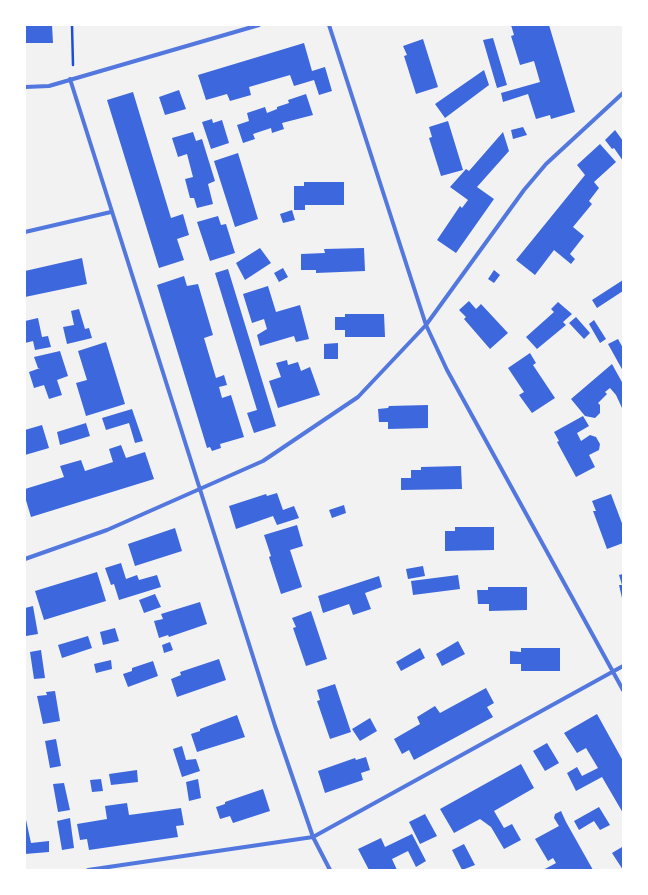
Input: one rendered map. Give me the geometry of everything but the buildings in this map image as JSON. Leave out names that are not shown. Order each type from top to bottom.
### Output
[{"type":"street","points":[[25,87],[49,86],[259,25]]},
{"type":"street","points":[[329,25],[426,325],[447,370],[623,690]]},
{"type":"street","points":[[70,79],[275,726],[313,838],[330,870]]},
{"type":"street","points":[[25,558],[107,530],[263,461],[358,397],[426,325],[524,190],[546,164],[623,92]]},
{"type":"street","points":[[25,232],[111,212]]},
{"type":"street","points":[[88,870],[313,838],[623,666]]},
{"type":"path","points":[[70,79],[74,67],[72,25]]}]
